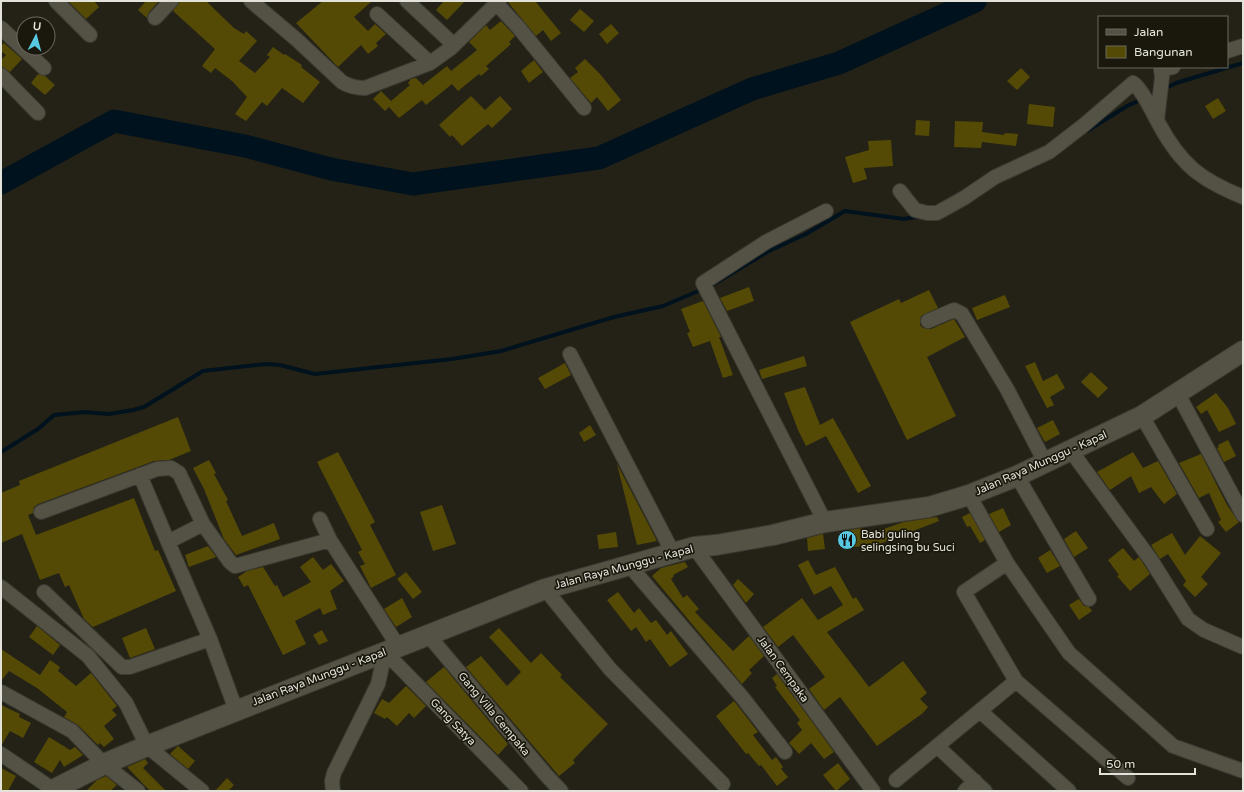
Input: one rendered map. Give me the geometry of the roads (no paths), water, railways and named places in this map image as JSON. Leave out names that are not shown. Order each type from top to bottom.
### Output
[{"type":"street","points":[[56,1],[90,35]]},
{"type":"street","points":[[155,18],[171,1]]},
{"type":"street","points":[[251,1],[348,86],[365,88],[430,63],[454,45],[498,2],[584,108]]},
{"type":"street","points":[[407,1],[454,45]]},
{"type":"street","points":[[377,14],[430,63]]},
{"type":"street","points":[[1,28],[44,68]]},
{"type":"street","points":[[1228,51],[1243,46]]},
{"type":"street","points":[[1154,115],[1161,95],[1161,70],[1169,68]]},
{"type":"street","points":[[1,75],[38,113]]},
{"type":"street","points":[[900,191],[909,205],[915,210],[927,213],[937,213],[964,198],[994,177],[1049,152],[1084,125],[1130,84],[1134,83],[1173,147],[1194,172],[1212,183],[1243,197]]},
{"type":"street","points":[[824,522],[703,283],[766,242],[826,211]]},
{"type":"street","points":[[928,321],[954,310],[962,314],[1007,389],[1045,462]]},
{"type":"street","name":"Jalan Raya Munggu - Kapal","points":[[52,790],[104,764],[147,746],[545,589],[694,547],[716,545],[773,535],[824,522],[929,507],[969,495],[1017,476],[1142,416],[1243,351]]},
{"type":"street","points":[[570,354],[673,553]]},
{"type":"street","points":[[1178,394],[1243,515]]},
{"type":"street","points":[[1142,416],[1207,529]]},
{"type":"street","points":[[1071,450],[1151,560],[1188,619],[1204,630],[1243,647]]},
{"type":"street","points":[[41,512],[140,475],[163,468],[175,470],[184,481],[203,524],[230,562],[235,566],[330,540]]},
{"type":"street","points":[[140,475],[210,638],[236,710]]},
{"type":"street","points":[[1017,476],[1089,599]]},
{"type":"street","points":[[969,495],[1007,563],[1069,653],[1173,746],[1243,771]]},
{"type":"street","name":"Gang Satya","points":[[320,519],[330,540],[392,649],[522,791]]},
{"type":"street","points":[[168,542],[203,524]]},
{"type":"street","name":"Jalan Cempaka","points":[[694,547],[873,791]]},
{"type":"street","points":[[1007,563],[964,592],[1016,681],[1128,778]]},
{"type":"street","points":[[628,565],[742,697],[784,752]]},
{"type":"street","points":[[1,587],[88,656],[126,703],[147,746],[202,791]]},
{"type":"street","points":[[545,589],[610,669],[723,784]]},
{"type":"street","points":[[44,592],[122,667],[130,667],[210,638]]},
{"type":"street","name":"Gang Villa Cempaka","points":[[428,635],[561,791]]},
{"type":"street","points":[[333,791],[332,781],[334,773],[378,684],[392,649]]},
{"type":"street","points":[[896,780],[1016,681]]},
{"type":"street","points":[[1,692],[72,731],[104,764],[138,791]]},
{"type":"street","points":[[980,710],[1069,791]]},
{"type":"street","points":[[938,746],[985,791]]},
{"type":"street","points":[[1,754],[52,790]]},
{"type":"street","points":[[965,791],[975,781]]},
{"type":"waterway","points":[[1,183],[114,121],[245,146],[331,169],[413,184],[599,158],[752,89],[839,63],[975,1]]},
{"type":"waterway","points":[[1228,67],[1243,63]]},
{"type":"waterway","points":[[1164,89],[1176,83],[1226,68]]},
{"type":"waterway","points":[[1087,131],[1127,106],[1158,92]]},
{"type":"waterway","points":[[709,287],[767,252],[806,234],[845,211],[904,219],[920,216]]},
{"type":"waterway","points":[[1,452],[38,429],[54,415],[85,412],[109,414],[144,407],[203,371],[266,364],[280,365],[315,374],[452,359],[501,351],[614,317],[663,306],[703,289]]},
{"type":"place","name":"Babi guling selingsing bu Suci","points":[[847,540]]}]
